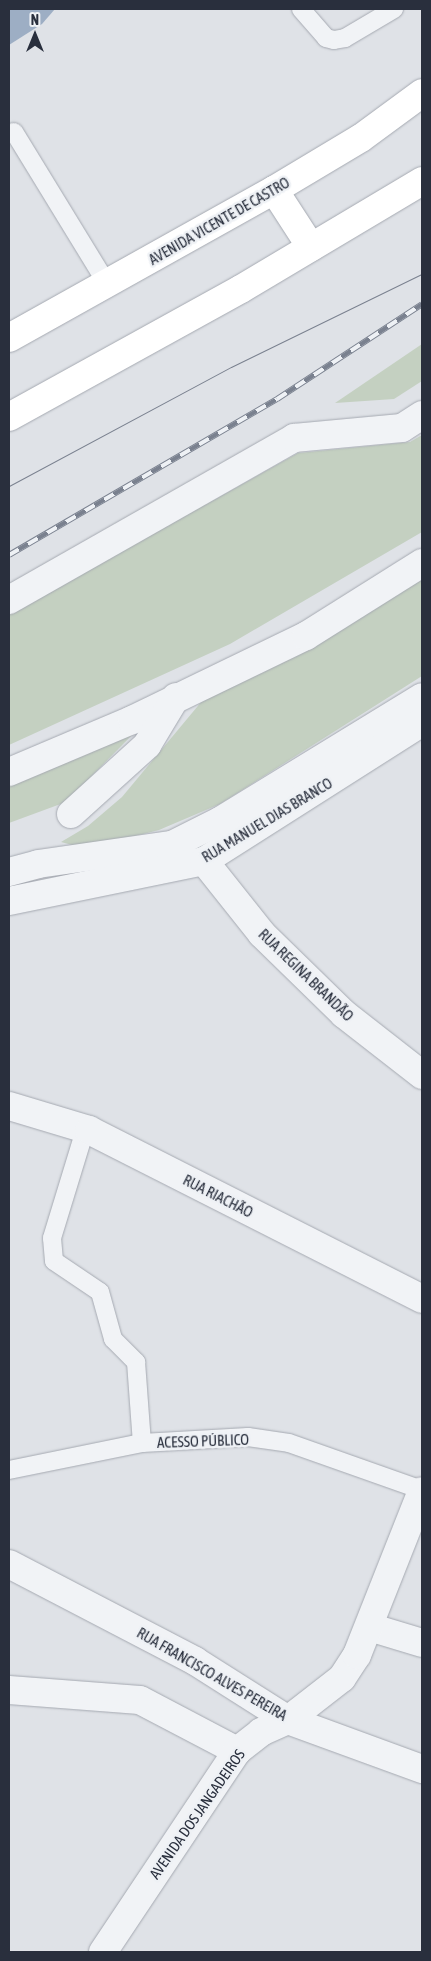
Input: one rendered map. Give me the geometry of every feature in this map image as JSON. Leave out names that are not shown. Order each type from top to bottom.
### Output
[{"type":"main road","name":"AVENIDA VICENTE DE CASTRO","points":[[9,338],[274,190],[361,138],[422,93]]},
{"type":"main road","points":[[9,417],[311,247],[422,181]]},
{"type":"main road","points":[[274,190],[311,247]]},
{"type":"street","points":[[9,600],[294,438],[402,428],[422,415]]},
{"type":"street","points":[[9,772],[132,720],[176,697],[306,636],[422,563]]},
{"type":"street","points":[[72,814],[147,745],[176,697]]},
{"type":"street","points":[[9,872],[38,864],[172,845],[220,821],[422,697]]},
{"type":"street","name":"RUA MANUEL DIAS BRANCO","points":[[9,901],[204,861],[422,722]]},
{"type":"street","name":"RUA REGINA BRANDÃO","points":[[204,861],[262,934],[352,1021],[422,1075]]},
{"type":"street","name":"RUA RIACHÃO","points":[[9,1106],[85,1130],[422,1299]]},
{"type":"street","name":"AVENIDA DOS JANGADEIROS","points":[[103,1952],[237,1751],[261,1732],[288,1720],[342,1678],[357,1655],[422,1491]]},
{"type":"street","name":"RUA FRANCISCO ALVES PEREIRA","points":[[9,1564],[195,1661],[288,1720],[422,1769]]},
{"type":"street","points":[[369,1626],[422,1643]]},
{"type":"street","points":[[9,1690],[140,1700],[237,1751]]},
{"type":"lane","points":[[301,9],[326,38],[334,40],[345,38],[394,9]]},
{"type":"lane","points":[[14,132],[107,284]]},
{"type":"lane","points":[[85,1130],[52,1238],[54,1261],[100,1292],[113,1339],[136,1362],[142,1443]]},
{"type":"lane","name":"ACESSO PÚBLICO","points":[[9,1470],[142,1443],[248,1437],[289,1443],[422,1491]]},
{"type":"green space","points":[[422,344],[422,381],[394,399],[335,403]]},
{"type":"green space","points":[[422,435],[422,532],[230,644],[9,745],[9,614],[298,453],[410,442]]},
{"type":"green space","points":[[422,577],[422,676],[220,804],[159,830],[104,844],[76,846],[61,842],[88,826],[122,797],[207,695]]},
{"type":"green space","points":[[138,729],[66,802],[9,823],[9,782]]},
{"type":"water","points":[[9,9],[55,9],[42,24],[9,45]]},
{"type":"tram line","points":[[9,486],[231,367],[422,274]]},
{"type":"railway","points":[[9,555],[277,399],[422,304]]}]
